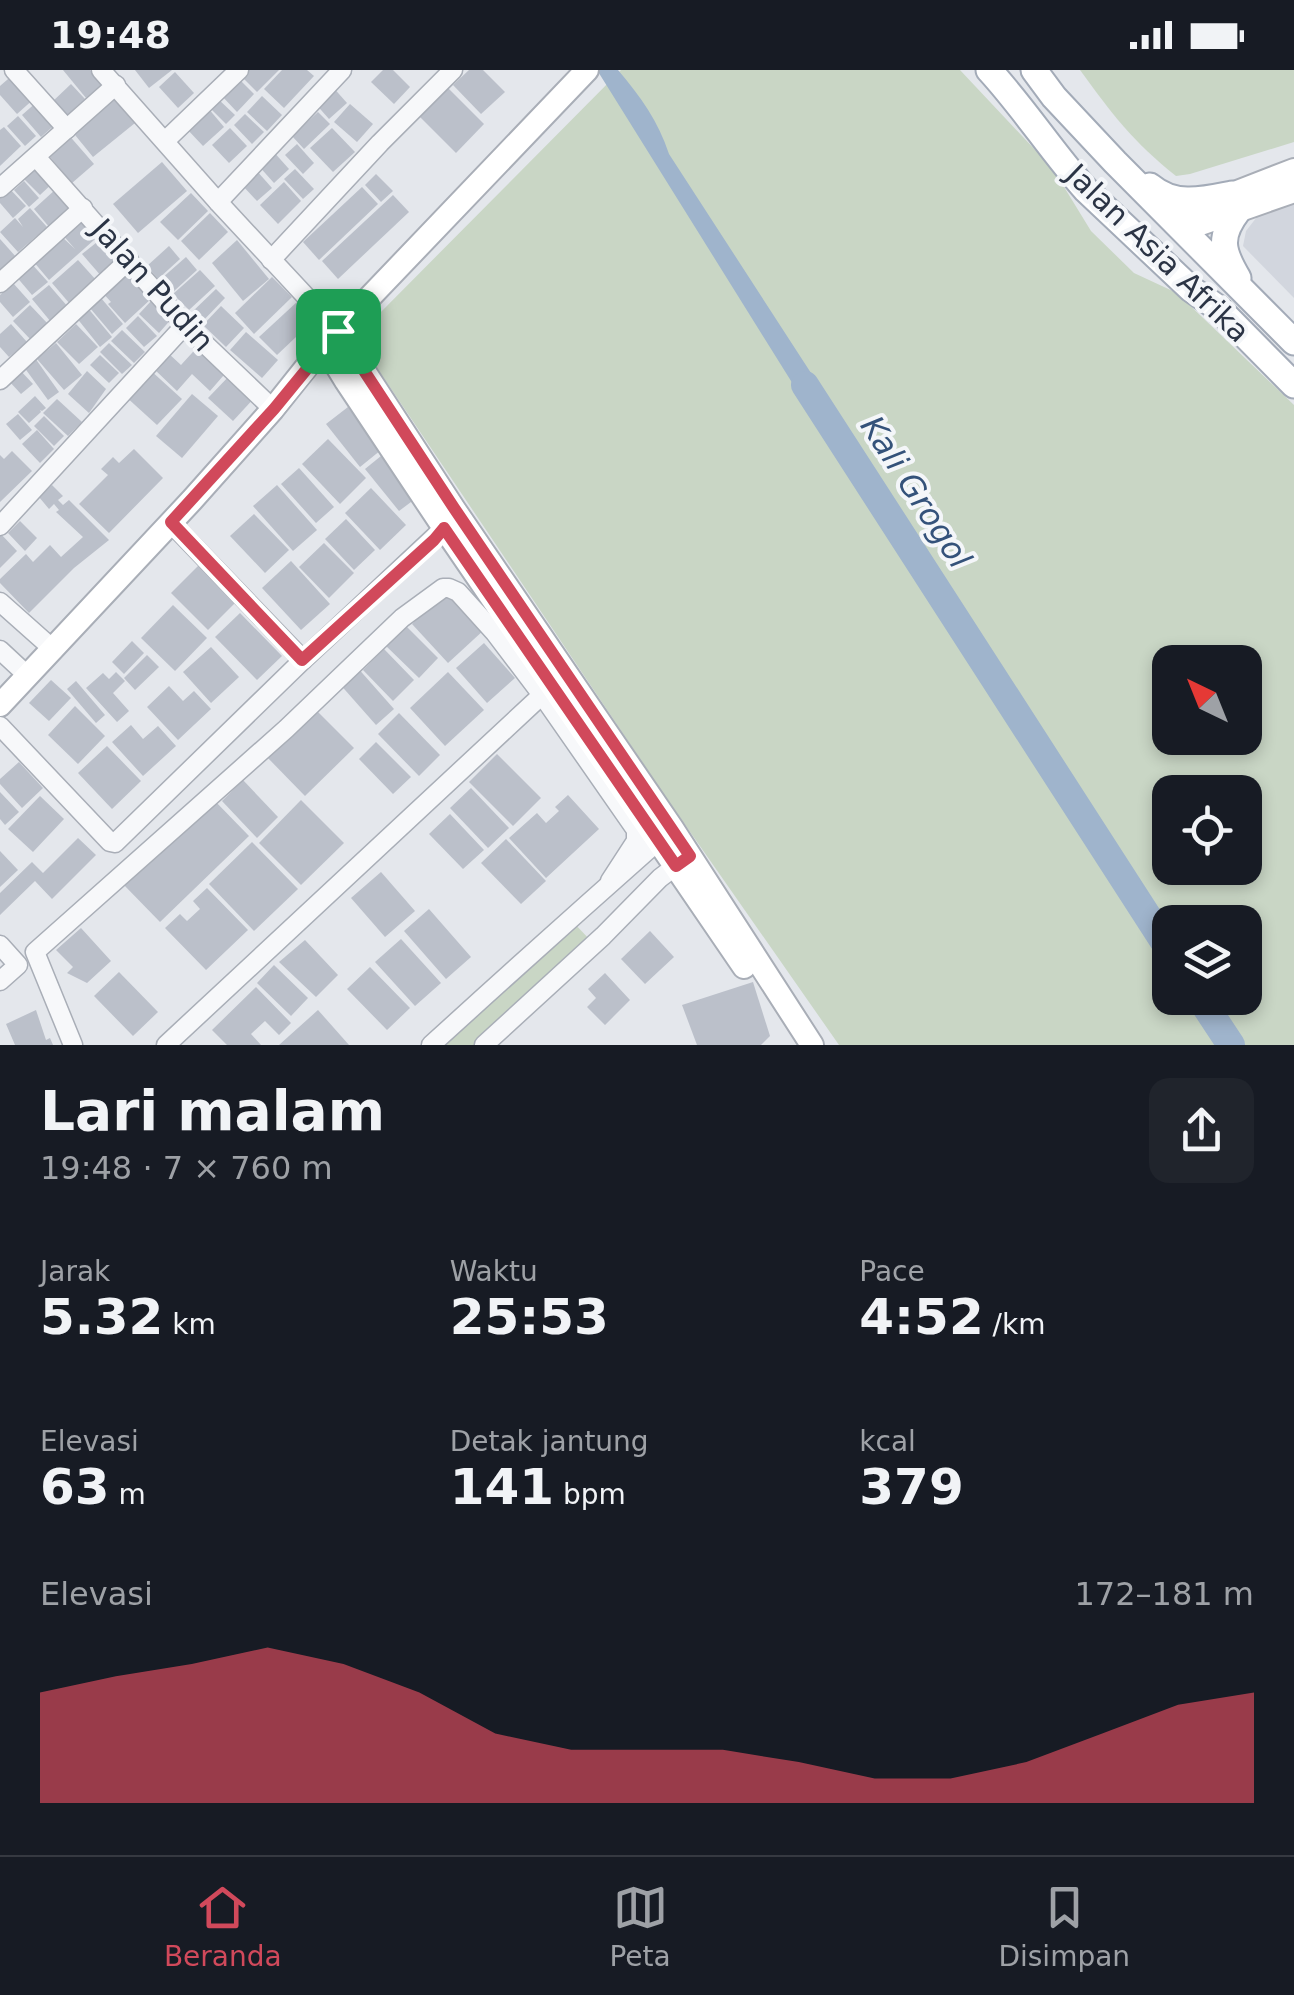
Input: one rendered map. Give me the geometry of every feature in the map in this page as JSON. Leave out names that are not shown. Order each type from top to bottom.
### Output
[{"type":"main road","points":[[0,706],[329,345],[583,79],[603,70]]},
{"type":"main road","points":[[993,74],[1033,100],[1042,94],[1031,70]]},
{"type":"main road","name":"Jalan Asia Afrika","points":[[1031,70],[1175,227],[1294,342]]},
{"type":"main road","points":[[1047,70],[1154,190],[1169,199],[1235,202],[1294,191]]},
{"type":"main road","name":"Jalan Asia Afrika","points":[[993,74],[1071,173],[1110,214],[1191,289],[1218,308],[1294,385]]},
{"type":"main road","points":[[1040,129],[1139,224],[1175,227],[1235,202],[1294,170]]},
{"type":"main road","points":[[1235,202],[1224,249],[1248,296]]},
{"type":"main road","points":[[1175,227],[1174,252],[1218,308]]},
{"type":"main road","points":[[329,345],[346,381],[444,528],[665,834]]},
{"type":"main road","points":[[329,345],[454,508],[665,834],[812,1045]]},
{"type":"main road","points":[[294,385],[346,381]]},
{"type":"main road","points":[[683,861],[796,1045]]},
{"type":"street","points":[[0,80],[13,70],[68,128]]},
{"type":"street","points":[[102,70],[271,260],[329,345]]},
{"type":"street","points":[[218,202],[342,70]]},
{"type":"street","points":[[271,260],[453,70]]},
{"type":"street","points":[[164,141],[233,72]]},
{"type":"street","points":[[0,188],[116,85]]},
{"type":"street","name":"Jalan Pudin","points":[[36,157],[185,325],[274,409]]},
{"type":"street","points":[[0,282],[83,208]]},
{"type":"street","points":[[0,380],[129,260]]},
{"type":"street","points":[[0,526],[185,325]]},
{"type":"street","points":[[171,522],[302,660]]},
{"type":"street","points":[[0,726],[112,844],[126,836],[302,660],[444,528]]},
{"type":"street","points":[[73,1045],[35,952],[286,728],[402,618],[438,590],[449,588],[458,592],[495,633],[636,830],[636,840],[610,881]]},
{"type":"street","points":[[0,602],[54,650]]},
{"type":"street","points":[[0,650],[28,676]]},
{"type":"street","points":[[166,1045],[542,695]]},
{"type":"street","points":[[432,1045],[665,834]]},
{"type":"street","points":[[484,1045],[683,861]]},
{"type":"street","points":[[580,908],[603,936]]},
{"type":"street","points":[[0,945],[18,965],[0,981]]},
{"type":"shaded area","points":[[1294,200],[1294,298],[1243,246],[1246,231],[1260,213]]},
{"type":"green space","points":[[621,70],[960,70],[1053,169],[1091,231],[1134,273],[1177,293],[1294,405],[1294,1045],[839,1045],[665,796],[367,353],[374,319]]},
{"type":"green space","points":[[1080,70],[1294,70],[1294,142],[1176,176],[1124,127]]},
{"type":"green space","points":[[574,923],[590,940],[476,1045],[443,1045]]},
{"type":"water","points":[[597,70],[618,70],[641,100],[669,154],[835,410],[816,421]]},
{"type":"building","points":[[63,70],[90,70],[103,85],[86,98]]},
{"type":"building","points":[[135,70],[172,70],[149,88]]},
{"type":"building","points":[[279,70],[257,92],[238,73]]},
{"type":"building","points":[[282,70],[307,70],[314,76],[284,108],[264,89]]},
{"type":"building","points":[[383,70],[393,70],[410,87],[394,104],[371,82]]},
{"type":"building","points":[[469,70],[483,70],[505,92],[481,114],[453,85]]},
{"type":"building","points":[[175,72],[194,93],[178,108],[159,87]]},
{"type":"building","points":[[15,73],[36,97],[17,114],[0,95],[0,86]]},
{"type":"building","points":[[238,78],[254,94],[237,112],[221,95]]},
{"type":"building","points":[[71,84],[85,99],[65,117],[51,103]]},
{"type":"building","points":[[331,85],[347,103],[329,119],[314,102]]},
{"type":"building","points":[[445,85],[484,124],[456,153],[417,114]]},
{"type":"building","points":[[113,96],[135,123],[93,157],[71,130]]},
{"type":"building","points":[[262,96],[282,115],[267,131],[247,112]]},
{"type":"building","points":[[217,98],[235,115],[226,124],[209,107]]},
{"type":"building","points":[[38,101],[58,122],[41,137],[22,115]]},
{"type":"building","points":[[350,104],[373,124],[357,142],[334,122]]},
{"type":"building","points":[[208,108],[224,127],[203,146],[186,128]]},
{"type":"building","points":[[318,112],[330,124],[304,149],[292,136]]},
{"type":"building","points":[[245,114],[264,132],[252,144],[234,125]]},
{"type":"building","points":[[18,116],[36,136],[25,146],[7,126]]},
{"type":"building","points":[[4,127],[21,146],[0,166],[0,130]]},
{"type":"building","points":[[230,128],[247,146],[229,163],[212,145]]},
{"type":"building","points":[[332,128],[355,152],[333,172],[310,148]]},
{"type":"building","points":[[67,133],[94,164],[72,183],[45,151]]},
{"type":"building","points":[[297,144],[314,163],[303,174],[285,155]]},
{"type":"building","points":[[272,150],[289,169],[274,183],[257,164]]},
{"type":"building","points":[[36,162],[55,181],[40,195],[21,176]]},
{"type":"building","points":[[162,162],[187,191],[138,233],[113,204]]},
{"type":"building","points":[[295,169],[314,189],[303,199],[284,179]]},
{"type":"building","points":[[256,170],[272,188],[257,201],[241,184]]},
{"type":"building","points":[[376,174],[393,191],[381,202],[365,185]]},
{"type":"building","points":[[24,181],[39,198],[29,207],[14,190]]},
{"type":"building","points":[[284,182],[301,201],[278,224],[260,205]]},
{"type":"building","points":[[7,186],[26,206],[13,218],[0,203],[0,192]]},
{"type":"building","points":[[362,187],[378,204],[319,260],[303,242]]},
{"type":"building","points":[[56,189],[72,208],[50,228],[34,209]]},
{"type":"building","points":[[191,193],[208,211],[178,240],[160,222]]},
{"type":"building","points":[[393,195],[409,212],[338,279],[322,261]]},
{"type":"building","points":[[30,208],[47,227],[18,252],[0,232],[15,218],[23,227],[18,219]]},
{"type":"building","points":[[86,212],[103,232],[49,280],[33,261],[61,236],[75,249],[61,233]]},
{"type":"building","points":[[210,213],[228,232],[199,260],[181,241]]},
{"type":"building","points":[[106,235],[125,258],[102,277],[82,254]]},
{"type":"building","points":[[0,239],[17,258],[0,272]]},
{"type":"building","points":[[237,240],[269,279],[243,301],[212,263]]},
{"type":"building","points":[[169,246],[180,259],[158,279],[147,266]]},
{"type":"building","points":[[186,257],[197,270],[173,292],[161,279]]},
{"type":"building","points":[[78,260],[96,280],[70,304],[52,283]]},
{"type":"building","points":[[30,262],[48,282],[32,295],[15,275]]},
{"type":"building","points":[[126,267],[152,298],[125,323],[101,291]]},
{"type":"building","points":[[200,270],[215,286],[189,310],[173,294]]},
{"type":"building","points":[[272,277],[292,297],[254,334],[235,313]]},
{"type":"building","points":[[13,283],[30,302],[13,317],[0,302],[0,295]]},
{"type":"building","points":[[49,285],[68,307],[51,322],[32,299]]},
{"type":"building","points":[[216,289],[225,298],[200,324],[190,314]]},
{"type":"building","points":[[101,298],[123,324],[112,334],[90,308]]},
{"type":"building","points":[[153,299],[173,317],[159,333],[139,314]]},
{"type":"building","points":[[298,301],[316,318],[277,355],[259,337]]},
{"type":"building","points":[[30,305],[48,324],[31,340],[13,321]]},
{"type":"building","points":[[221,306],[244,328],[226,347],[203,325]]},
{"type":"building","points":[[87,307],[112,337],[100,347],[76,317]]},
{"type":"building","points":[[138,316],[157,336],[144,347],[126,328]]},
{"type":"building","points":[[11,324],[27,342],[9,357],[0,347],[0,334]]},
{"type":"building","points":[[76,324],[98,347],[79,364],[57,342]]},
{"type":"building","points":[[122,330],[145,352],[134,363],[111,341]]},
{"type":"building","points":[[246,332],[278,360],[262,378],[230,350]]},
{"type":"building","points":[[202,342],[230,368],[210,391],[192,374],[177,391],[153,368],[168,353],[181,365]]},
{"type":"building","points":[[56,343],[82,375],[64,390],[37,359]]},
{"type":"building","points":[[109,343],[132,365],[122,374],[100,352]]},
{"type":"building","points":[[100,355],[119,373],[109,383],[90,365]]},
{"type":"building","points":[[35,358],[59,392],[48,400],[24,367]]},
{"type":"building","points":[[149,369],[182,399],[157,425],[124,395]]},
{"type":"building","points":[[20,370],[33,384],[21,394],[8,380]]},
{"type":"building","points":[[87,371],[106,389],[89,413],[68,394]]},
{"type":"building","points":[[232,373],[256,396],[233,421],[208,398]]},
{"type":"building","points":[[192,394],[218,416],[182,458],[156,436]]},
{"type":"building","points":[[35,396],[46,408],[29,423],[18,412]]},
{"type":"building","points":[[57,399],[82,422],[68,436],[43,413]]},
{"type":"building","points":[[348,407],[381,450],[360,467],[326,424]]},
{"type":"building","points":[[18,414],[32,430],[20,440],[6,424]]},
{"type":"building","points":[[44,416],[64,436],[54,446],[34,426]]},
{"type":"building","points":[[37,430],[54,449],[40,463],[22,444]]},
{"type":"building","points":[[328,439],[366,478],[340,504],[302,464]]},
{"type":"building","points":[[134,449],[163,478],[109,533],[79,504],[108,475],[101,469],[113,457],[119,463]]},
{"type":"building","points":[[12,451],[32,471],[0,502],[0,455],[4,459]]},
{"type":"building","points":[[381,456],[415,499],[399,511],[365,469]]},
{"type":"building","points":[[299,468],[334,507],[316,523],[281,484]]},
{"type":"building","points":[[52,485],[63,496],[58,500],[63,505],[69,500],[109,540],[29,613],[0,579],[26,554],[33,562],[50,545],[61,557],[83,537],[56,512],[59,510],[54,504],[49,509],[39,497]]},
{"type":"building","points":[[277,485],[317,530],[293,551],[253,506]]},
{"type":"building","points":[[371,488],[406,525],[380,550],[345,513]]},
{"type":"building","points":[[254,514],[289,550],[265,573],[230,536]]},
{"type":"building","points":[[346,519],[375,550],[354,570],[325,539]]},
{"type":"building","points":[[20,521],[37,538],[25,551],[8,533]]},
{"type":"building","points":[[0,533],[17,551],[0,568]]},
{"type":"building","points":[[324,543],[354,573],[329,598],[299,567]]},
{"type":"building","points":[[203,561],[240,598],[208,630],[171,593]]},
{"type":"building","points":[[291,561],[330,604],[301,630],[262,588]]},
{"type":"building","points":[[449,590],[485,629],[448,663],[412,624]]},
{"type":"building","points":[[173,605],[207,638],[175,671],[141,638]]},
{"type":"building","points":[[240,613],[282,656],[257,680],[215,637]]},
{"type":"building","points":[[404,624],[438,658],[419,678],[384,644]]},
{"type":"building","points":[[132,641],[144,653],[124,674],[112,662]]},
{"type":"building","points":[[484,643],[515,678],[487,703],[456,668]]},
{"type":"building","points":[[211,647],[239,677],[211,703],[183,672]]},
{"type":"building","points":[[384,649],[414,680],[393,701],[363,670]]},
{"type":"building","points":[[147,655],[159,667],[135,690],[124,678]]},
{"type":"building","points":[[356,666],[394,709],[376,725],[338,682]]},
{"type":"building","points":[[116,672],[125,681],[113,693],[129,711],[117,722],[86,688],[103,673],[109,679]]},
{"type":"building","points":[[448,672],[484,710],[445,746],[410,708]]},
{"type":"building","points":[[51,680],[71,698],[49,721],[29,703]]},
{"type":"building","points":[[76,681],[105,715],[96,723],[67,689]]},
{"type":"building","points":[[169,686],[183,701],[194,691],[211,709],[178,740],[147,707]]},
{"type":"building","points":[[75,706],[105,736],[78,764],[48,735]]},
{"type":"building","points":[[314,708],[354,748],[305,796],[266,756]]},
{"type":"building","points":[[399,713],[440,755],[419,776],[378,734]]},
{"type":"building","points":[[131,725],[143,739],[158,726],[176,746],[143,776],[112,742]]},
{"type":"building","points":[[376,742],[411,777],[393,794],[359,759]]},
{"type":"building","points":[[107,746],[141,781],[112,809],[78,773]]},
{"type":"building","points":[[497,754],[541,798],[513,826],[469,782]]},
{"type":"building","points":[[19,762],[43,788],[22,808],[0,784],[0,779]]},
{"type":"building","points":[[243,780],[278,817],[257,838],[222,801]]},
{"type":"building","points":[[471,788],[509,828],[488,848],[450,808]]},
{"type":"building","points":[[0,792],[19,812],[5,825],[0,819]]},
{"type":"building","points":[[568,795],[599,829],[546,878],[509,838],[537,813],[546,823]]},
{"type":"building","points":[[40,796],[64,819],[33,852],[8,829]]},
{"type":"building","points":[[212,798],[249,836],[160,922],[123,884]]},
{"type":"building","points":[[301,800],[344,843],[301,885],[259,843]]},
{"type":"building","points":[[450,814],[484,850],[463,869],[429,834]]},
{"type":"building","points":[[78,838],[96,855],[52,899],[35,881],[0,915],[0,893],[32,862],[43,873]]},
{"type":"building","points":[[506,839],[546,881],[521,904],[481,863]]},
{"type":"building","points":[[252,842],[298,889],[254,931],[209,884]]},
{"type":"building","points":[[0,851],[18,870],[0,887]]},
{"type":"building","points":[[381,872],[415,911],[385,937],[351,898]]},
{"type":"building","points":[[207,888],[248,930],[206,970],[165,928],[180,914],[187,921],[200,909],[193,901]]},
{"type":"building","points":[[429,909],[471,957],[446,979],[404,931]]},
{"type":"building","points":[[81,928],[111,961],[87,983],[67,973],[73,967],[56,950]]},
{"type":"building","points":[[650,931],[674,957],[645,984],[621,959]]},
{"type":"building","points":[[401,939],[441,983],[415,1006],[375,962]]},
{"type":"building","points":[[305,940],[338,975],[316,997],[279,962]]},
{"type":"building","points":[[274,965],[308,998],[291,1016],[257,983]]},
{"type":"building","points":[[370,967],[410,1008],[387,1030],[347,989]]},
{"type":"building","points":[[119,972],[158,1012],[133,1036],[94,996]]},
{"type":"building","points":[[605,973],[630,1000],[605,1025],[587,1007],[596,998],[588,989]]},
{"type":"building","points":[[753,982],[770,1036],[761,1045],[697,1045],[682,1005]]},
{"type":"building","points":[[256,987],[291,1023],[279,1035],[265,1021],[251,1034],[261,1045],[227,1045],[212,1030]]},
{"type":"building","points":[[36,1010],[46,1040],[50,1038],[53,1045],[15,1045],[6,1024]]},
{"type":"building","points":[[318,1010],[349,1045],[279,1045]]},
{"type":"waterway","name":"Kali Grogol","points":[[805,385],[1152,923]]},
{"type":"waterway","name":"Kali Grogol","points":[[1211,1015],[1231,1045]]},
{"type":"route","points":[[338,331],[690,856],[676,866],[444,528],[302,660],[171,522],[274,409],[338,331]]}]
